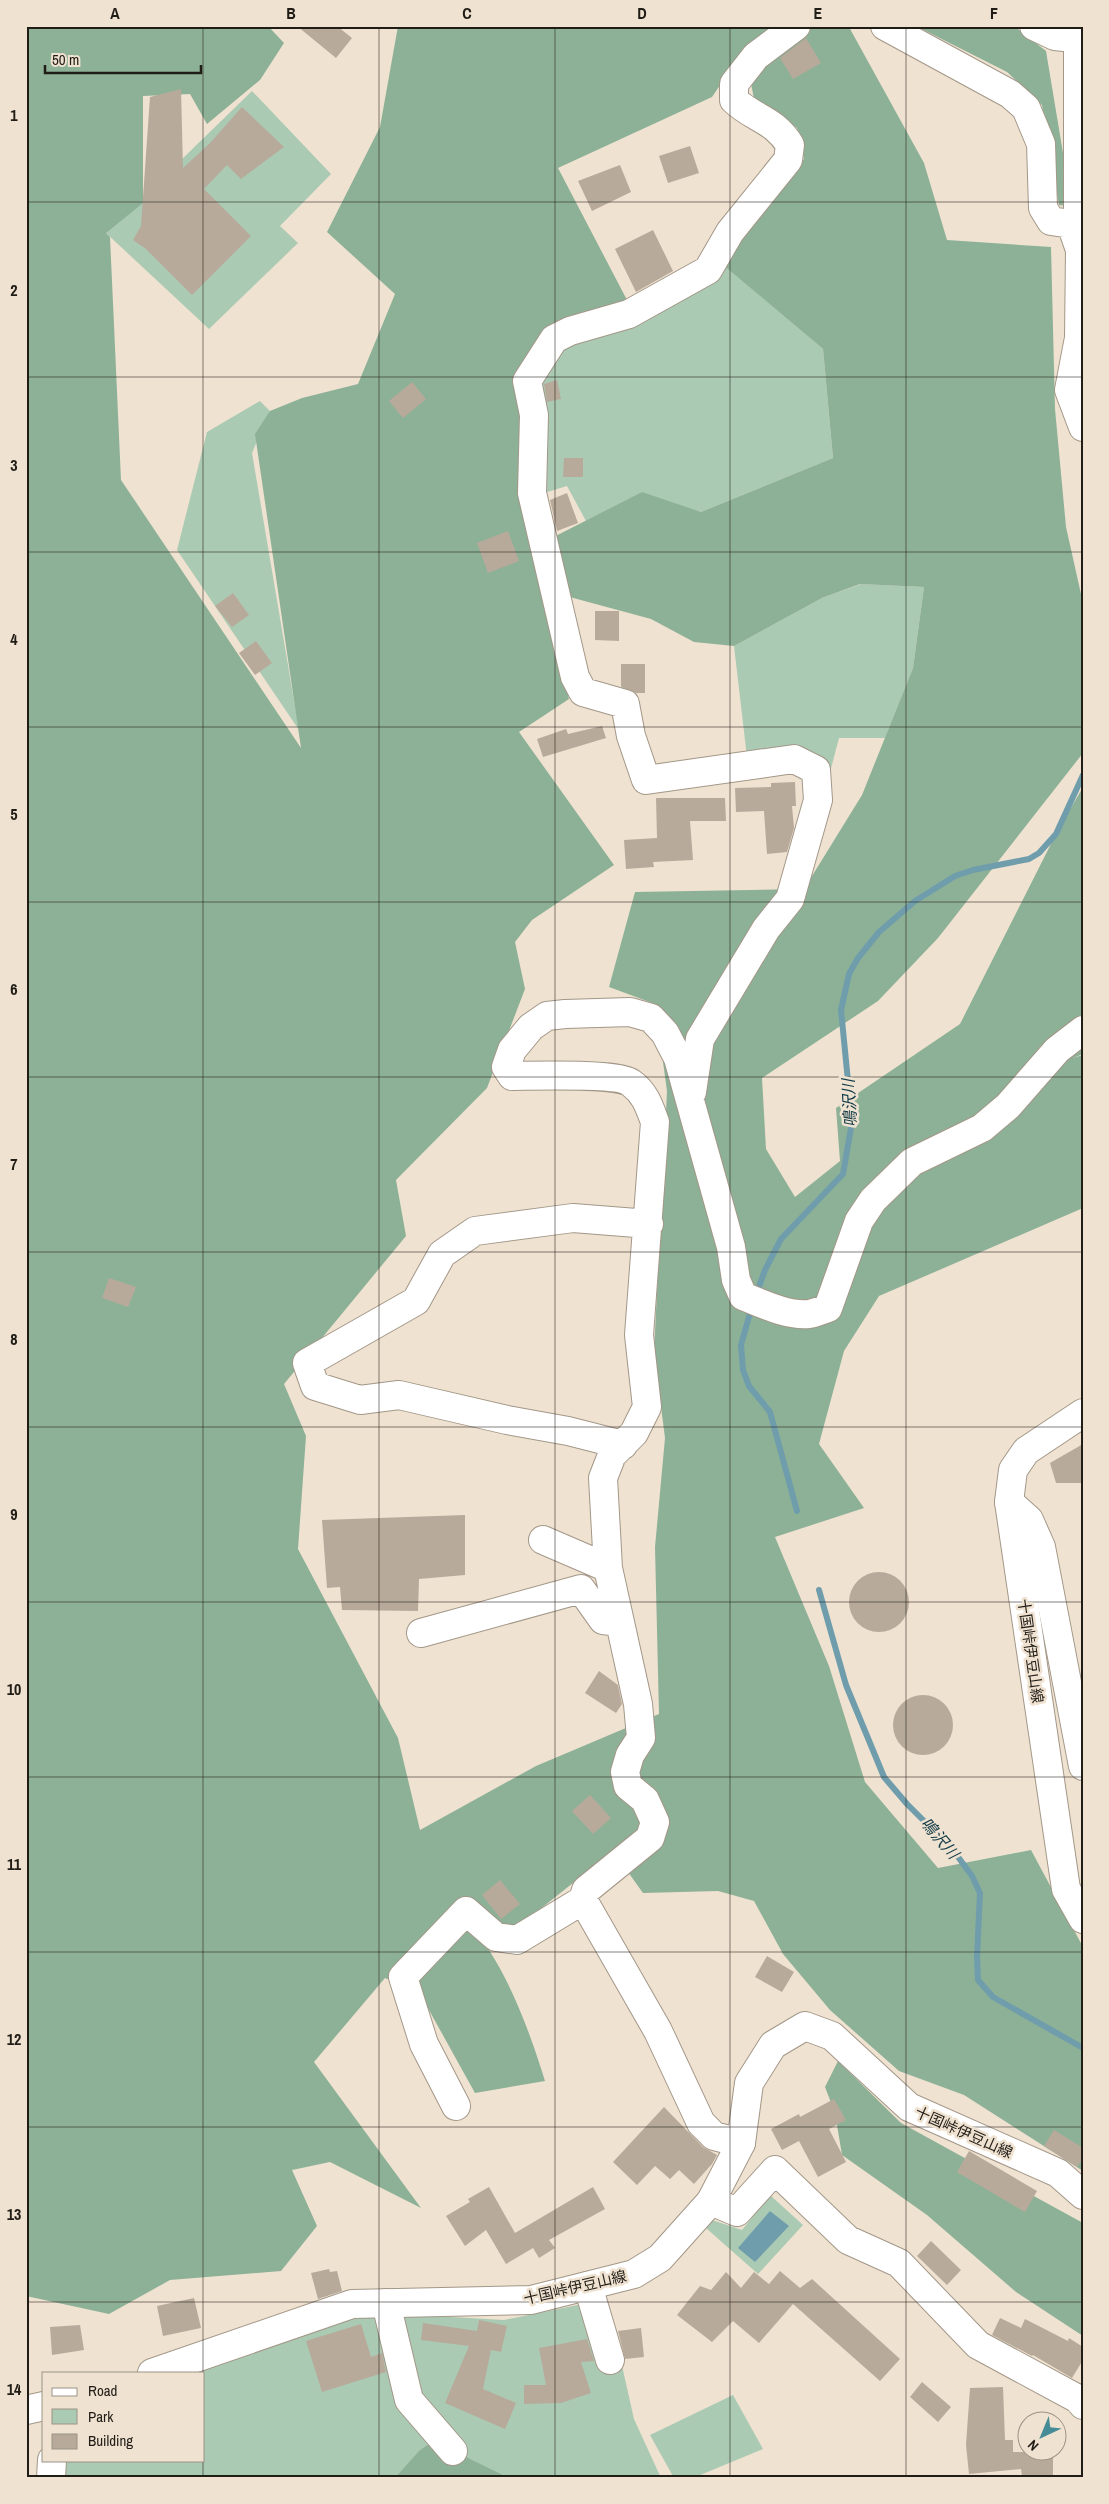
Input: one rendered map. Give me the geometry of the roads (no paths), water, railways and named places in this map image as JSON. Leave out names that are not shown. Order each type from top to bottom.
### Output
[{"type":"street","points":[[691,1099],[700,1039],[766,929],[790,899],[818,800],[816,770],[794,759],[646,780],[631,736],[625,704],[595,697],[583,692],[575,677],[532,494],[534,415],[527,381],[554,339],[570,331],[629,314],[708,270],[730,232],[788,160],[790,144],[780,130],[741,107],[734,100],[734,84],[756,56],[796,26]]},
{"type":"street","points":[[885,26],[1010,94],[1026,108],[1041,144],[1043,208],[1051,221],[1071,224]]},
{"type":"street","points":[[1034,26],[1055,36],[1080,40],[1078,213],[1071,224]]},
{"type":"street","points":[[1071,224],[1080,250],[1080,338],[1069,390],[1083,427]]},
{"type":"street","points":[[456,2106],[424,2044],[403,1977],[466,1911],[496,1937],[517,1940],[583,1900],[586,1890],[650,1838],[655,1822],[645,1800],[628,1786],[625,1772],[630,1755],[641,1738],[638,1704],[608,1568],[603,1478],[612,1455],[634,1434],[647,1406],[639,1335],[649,1224],[655,1122],[646,1097],[630,1081],[604,1077],[512,1076],[506,1067],[512,1050],[531,1027],[547,1016],[630,1012],[651,1018],[665,1033],[678,1058],[731,1247],[736,1280],[744,1296],[769,1307],[808,1314],[828,1308],[859,1221],[873,1200],[894,1178],[912,1162],[982,1128],[1008,1106],[1057,1050],[1083,1030]]},
{"type":"street","points":[[623,1445],[568,1431],[507,1420],[399,1395],[360,1400],[315,1386],[307,1363],[416,1301],[442,1254],[475,1231],[573,1218],[649,1224]]},
{"type":"street","name":"十国峠伊豆山線","points":[[1083,1413],[1026,1451],[1013,1470],[1009,1502],[1066,1889],[1083,1919]]},
{"type":"street","points":[[1009,1502],[1029,1520],[1041,1547],[1083,1766]]},
{"type":"street","points":[[543,1540],[608,1568]]},
{"type":"street","points":[[421,1632],[581,1589],[603,1620],[620,1622]]},
{"type":"street","points":[[583,1900],[658,2031],[701,2123],[714,2136],[740,2144]]},
{"type":"street","name":"十国峠伊豆山線","points":[[155,2372],[352,2304],[531,2300],[634,2274],[660,2258],[711,2200],[740,2144],[749,2083],[773,2045],[805,2026],[832,2036],[909,2107],[1058,2173],[1083,2195]]},
{"type":"street","points":[[711,2200],[737,2212],[775,2170],[848,2240],[899,2263],[978,2345],[1078,2399],[1083,2405]]},
{"type":"street","points":[[588,2286],[610,2360]]},
{"type":"street","points":[[386,2303],[409,2400],[453,2451]]},
{"type":"street","points":[[26,2410],[42,2406]]},
{"type":"street","points":[[51,2478],[52,2462]]},
{"type":"water","points":[[770,2211],[789,2226],[755,2262],[738,2248]]},
{"type":"waterway","name":"鳴沢川","points":[[756,1295],[765,1270],[781,1239],[843,1174],[852,1122],[841,1010],[849,974],[858,958],[879,932],[915,901],[955,876],[973,870],[1029,859],[1039,853],[1056,834],[1083,775]]},
{"type":"waterway","name":"鳴沢川","points":[[752,1306],[741,1345],[743,1370],[749,1386],[770,1412],[797,1511]]},
{"type":"waterway","name":"鳴沢川","points":[[819,1590],[846,1685],[884,1777],[907,1804],[953,1850],[972,1876],[980,1893],[977,1957],[978,1980],[993,1997],[1083,2048]]}]
